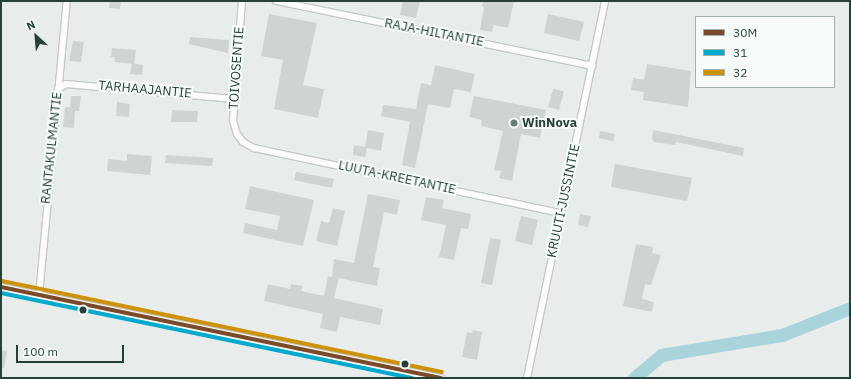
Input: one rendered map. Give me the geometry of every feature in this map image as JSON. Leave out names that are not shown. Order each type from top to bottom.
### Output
[{"type":"street","name":"RANTAKULMANTIE","points":[[39,295],[67,1]]},
{"type":"street","name":"TOIVOSENTIE","points":[[237,134],[233,121],[233,99],[242,1]]},
{"type":"street","name":"RAJA-HILTANTIE","points":[[276,1],[592,66]]},
{"type":"street","name":"KRUUTI-JUSSINTIE","points":[[527,378],[605,1]]},
{"type":"street","name":"TARHAAJANTIE","points":[[58,89],[66,84],[233,99]]},
{"type":"street","name":"LUUTA-KREETANTIE","points":[[237,134],[254,148],[561,213]]},
{"type":"street","points":[[1,288],[441,378]]},
{"type":"building","points":[[110,1],[121,1],[120,9],[109,8]]},
{"type":"building","points":[[403,1],[420,1],[416,18],[400,15]]},
{"type":"building","points":[[483,1],[514,1],[508,28],[494,25],[492,32],[480,30],[484,7],[482,7]]},
{"type":"building","points":[[269,14],[317,23],[303,85],[324,89],[318,118],[274,109],[283,60],[261,56]]},
{"type":"building","points":[[548,14],[584,22],[579,41],[544,33]]},
{"type":"building","points":[[190,37],[229,40],[228,53],[189,44]]},
{"type":"building","points":[[73,41],[84,42],[81,62],[69,61]]},
{"type":"building","points":[[112,48],[136,50],[134,64],[114,62],[115,57],[111,57]]},
{"type":"building","points":[[132,63],[143,65],[142,75],[130,74]]},
{"type":"building","points":[[647,64],[691,71],[688,107],[643,100],[644,92],[631,90],[633,78],[644,80]]},
{"type":"building","points":[[435,65],[475,74],[471,92],[454,89],[450,108],[428,104],[415,168],[402,165],[410,122],[381,116],[383,105],[416,109],[421,83],[431,85]]},
{"type":"building","points":[[553,89],[564,91],[559,110],[548,107]]},
{"type":"building","points":[[71,96],[81,96],[79,111],[75,111],[74,128],[63,127],[65,107],[70,107]]},
{"type":"building","points":[[474,96],[546,110],[540,138],[521,134],[512,181],[499,178],[501,171],[494,170],[503,131],[481,126],[482,120],[469,117]]},
{"type":"building","points":[[117,102],[130,104],[129,117],[116,116]]},
{"type":"building","points":[[172,110],[198,111],[197,122],[171,122]]},
{"type":"building","points":[[368,130],[384,133],[381,151],[367,148],[365,157],[353,155],[354,145],[365,147]]},
{"type":"building","points":[[653,130],[744,148],[743,156],[676,142],[675,145],[654,142],[652,139]]},
{"type":"building","points":[[600,131],[615,134],[613,141],[599,138]]},
{"type":"building","points":[[127,154],[152,156],[150,175],[107,171],[108,159],[127,161]]},
{"type":"building","points":[[166,155],[213,158],[212,166],[165,163]]},
{"type":"building","points":[[615,164],[692,178],[687,201],[611,187]]},
{"type":"building","points":[[296,172],[334,179],[332,188],[294,180]]},
{"type":"building","points":[[250,186],[314,200],[303,246],[243,233],[245,223],[277,230],[280,216],[245,209]]},
{"type":"building","points":[[368,194],[400,200],[397,215],[384,212],[373,267],[380,268],[377,286],[339,278],[334,298],[383,309],[380,325],[340,317],[337,332],[320,328],[323,314],[264,301],[268,284],[290,289],[291,284],[303,286],[301,291],[324,296],[328,276],[332,277],[334,259],[354,263]]},
{"type":"building","points":[[426,197],[444,200],[442,208],[471,214],[468,229],[461,228],[454,260],[439,257],[446,225],[421,220]]},
{"type":"building","points":[[333,208],[345,211],[337,246],[316,241],[321,221],[329,223]]},
{"type":"building","points":[[580,214],[591,216],[588,227],[578,225]]},
{"type":"building","points":[[521,216],[538,220],[532,245],[515,241]]},
{"type":"building","points":[[490,238],[501,240],[492,285],[481,283]]},
{"type":"building","points":[[636,244],[653,247],[652,253],[661,255],[651,285],[645,284],[642,299],[654,302],[652,312],[623,306]]},
{"type":"building","points":[[473,330],[482,332],[477,360],[462,357],[467,332],[472,333]]},
{"type":"building","points":[[1,350],[7,351],[4,368],[1,368]]},
{"type":"waterway","points":[[634,378],[661,355],[782,335],[850,308]]},
{"type":"transit line","name":"32","points":[[2,281],[442,372]]},
{"type":"transit line","name":"30M","points":[[1,287],[441,378]]},
{"type":"transit line","name":"31","points":[[1,293],[411,378]]},
{"type":"place","name":"WinNova","points":[[514,123]]}]
